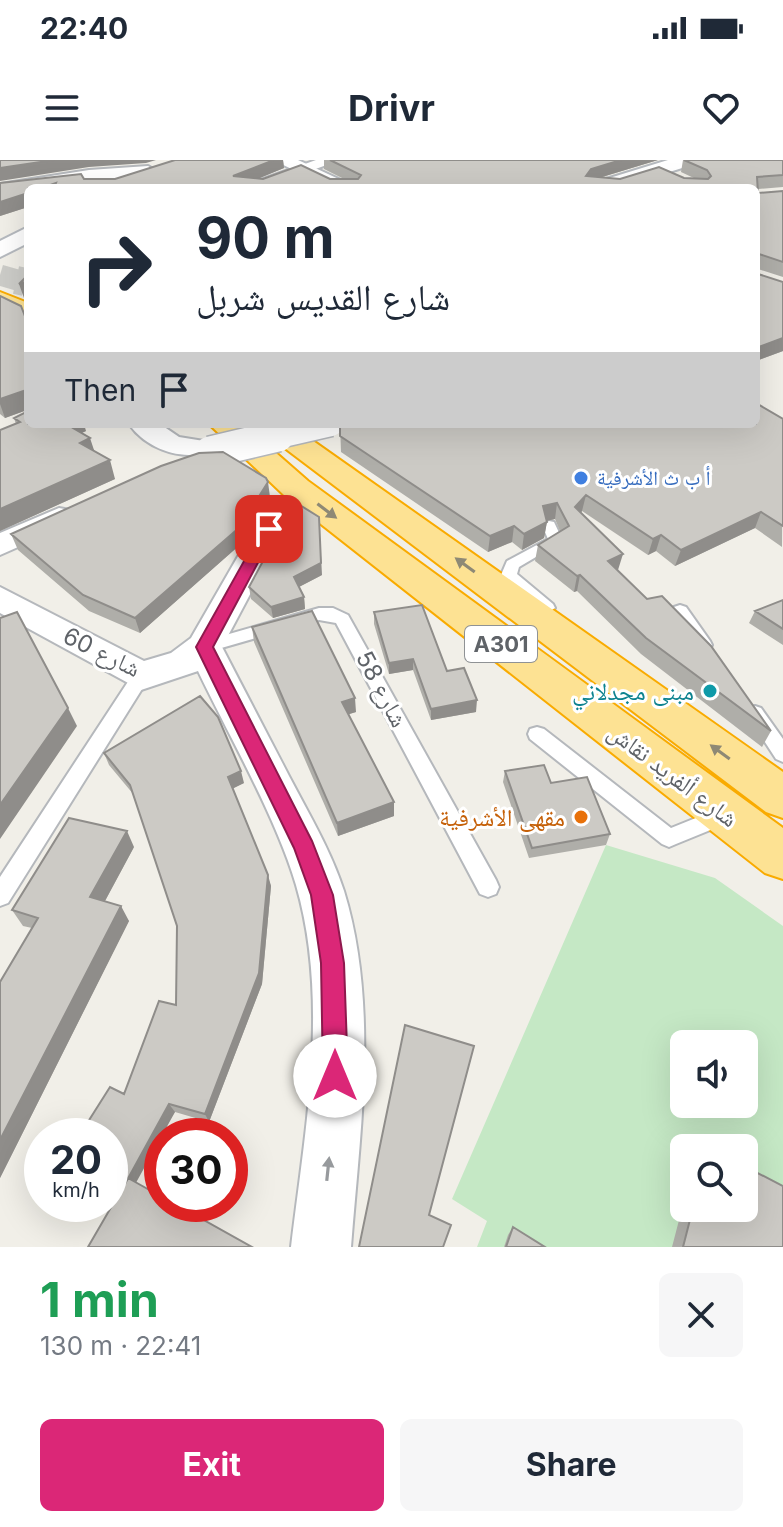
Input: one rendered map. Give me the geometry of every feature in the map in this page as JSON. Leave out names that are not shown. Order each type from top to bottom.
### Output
[{"type":"highway","points":[[9,290],[24,307]]},
{"type":"highway","name":"شارع ألفريد نقاش","points":[[282,428],[783,798]]},
{"type":"highway","name":"شارع ألفريد نقاش","points":[[192,450],[296,488],[783,857]]},
{"type":"street","points":[[282,160],[303,178]]},
{"type":"street","points":[[303,178],[332,160]]},
{"type":"street","points":[[611,184],[688,160]]},
{"type":"street","points":[[32,184],[173,167],[136,184]]},
{"type":"street","points":[[658,170],[683,182]]},
{"type":"street","points":[[109,184],[148,171]]},
{"type":"street","points":[[270,184],[303,178],[335,184]]},
{"type":"street","points":[[0,189],[24,185]]},
{"type":"street","points":[[0,250],[14,227]]},
{"type":"street","points":[[0,258],[24,262]]},
{"type":"street","points":[[9,290],[24,265]]},
{"type":"street","points":[[150,428],[192,450],[310,428]]},
{"type":"street","points":[[192,450],[264,428]]},
{"type":"street","points":[[0,545],[82,506]]},
{"type":"street","points":[[282,506],[204,647],[304,847],[322,895],[332,963],[335,1100],[321,1247]]},
{"type":"street","name":"شارع 60","points":[[8,611],[141,676],[174,667],[204,647]]},
{"type":"lane","points":[[549,525],[556,541],[512,564],[509,575],[586,639],[604,667]]},
{"type":"lane","points":[[680,611],[717,661]]},
{"type":"lane","name":"شارع 58","points":[[204,647],[319,614],[342,619],[488,887]]},
{"type":"lane","points":[[0,896],[141,676]]},
{"type":"lane","points":[[745,699],[783,754]]},
{"type":"lane","points":[[537,734],[669,838],[726,815]]},
{"type":"green space","points":[[606,845],[715,878],[783,926],[783,1247],[477,1247],[487,1221],[452,1199]]},
{"type":"building","points":[[0,160],[54,160],[0,168]]},
{"type":"building","points":[[175,160],[274,160],[233,176],[263,179],[301,165],[330,179],[358,179],[361,175],[330,160],[621,160],[591,169],[586,176],[620,179],[659,167],[684,178],[708,179],[711,176],[707,170],[684,160],[783,160],[783,175],[757,177],[757,184],[56,183],[24,184],[24,194],[0,202],[0,183],[81,174],[84,179],[115,179]]},
{"type":"building","points":[[783,191],[783,262],[760,254],[760,193]]},
{"type":"building","points":[[760,275],[783,282],[783,338],[760,347]]},
{"type":"building","points":[[0,296],[21,306],[24,314],[24,403],[23,391],[0,399]]},
{"type":"building","name":"أ ب ث الأشرفية","points":[[760,405],[783,419],[783,526],[761,512],[681,550],[661,535],[653,539],[586,495],[575,507],[623,554],[608,561],[647,599],[662,596],[711,646],[771,731],[646,638],[580,575],[577,576],[538,545],[569,526],[557,503],[543,506],[547,522],[524,534],[514,526],[490,536],[340,436],[340,428],[760,428]]},
{"type":"building","points":[[24,413],[24,428],[73,428],[90,438],[80,443],[110,460],[0,509],[0,430],[20,422],[14,418]]},
{"type":"building","points":[[223,452],[268,482],[240,527],[135,618],[83,595],[11,534],[161,466],[199,453]]},
{"type":"building","points":[[295,502],[319,517],[321,563],[294,577],[304,597],[271,607],[249,587]]},
{"type":"building","points":[[783,600],[783,629],[755,611]]},
{"type":"building","points":[[422,605],[447,671],[464,668],[477,700],[431,709],[413,659],[389,663],[374,612]]},
{"type":"building","points":[[312,611],[355,698],[342,702],[394,802],[337,823],[252,627]]},
{"type":"building","points":[[17,612],[68,708],[0,805],[0,618]]},
{"type":"building","points":[[200,696],[218,717],[241,771],[228,777],[268,875],[259,973],[205,1114],[169,1104],[161,1118],[144,1118],[144,1149],[128,1179],[128,1118],[90,1118],[110,1087],[124,1094],[159,1001],[176,1005],[177,926],[130,785],[104,753]]},
{"type":"building","points":[[544,765],[551,783],[587,777],[610,834],[532,848],[505,771]]},
{"type":"building","points":[[69,818],[127,831],[90,897],[121,906],[0,1140],[0,982],[38,918],[12,910]]},
{"type":"building","points":[[405,1025],[474,1046],[429,1215],[451,1225],[443,1247],[359,1247]]},
{"type":"building","points":[[758,1173],[783,1186],[783,1247],[683,1247],[689,1222],[758,1222]]},
{"type":"building","points":[[128,1178],[144,1187],[144,1222],[207,1222],[252,1247],[88,1247],[102,1222],[128,1222]]},
{"type":"building","points":[[513,1227],[545,1247],[506,1247]]},
{"type":"tunnel","points":[[0,275],[21,281]]},
{"type":"tunnel","points":[[16,280],[21,281]]},
{"type":"place","name":"أ ب ث الأشرفية","points":[[581,478]]},
{"type":"place","name":"مبنى مجدلاني","points":[[710,691]]},
{"type":"place","name":"مقهى الأشرفية","points":[[581,817]]},
{"type":"route","points":[[269,529],[204,647],[304,847],[322,895],[332,963],[335,1076]]}]
